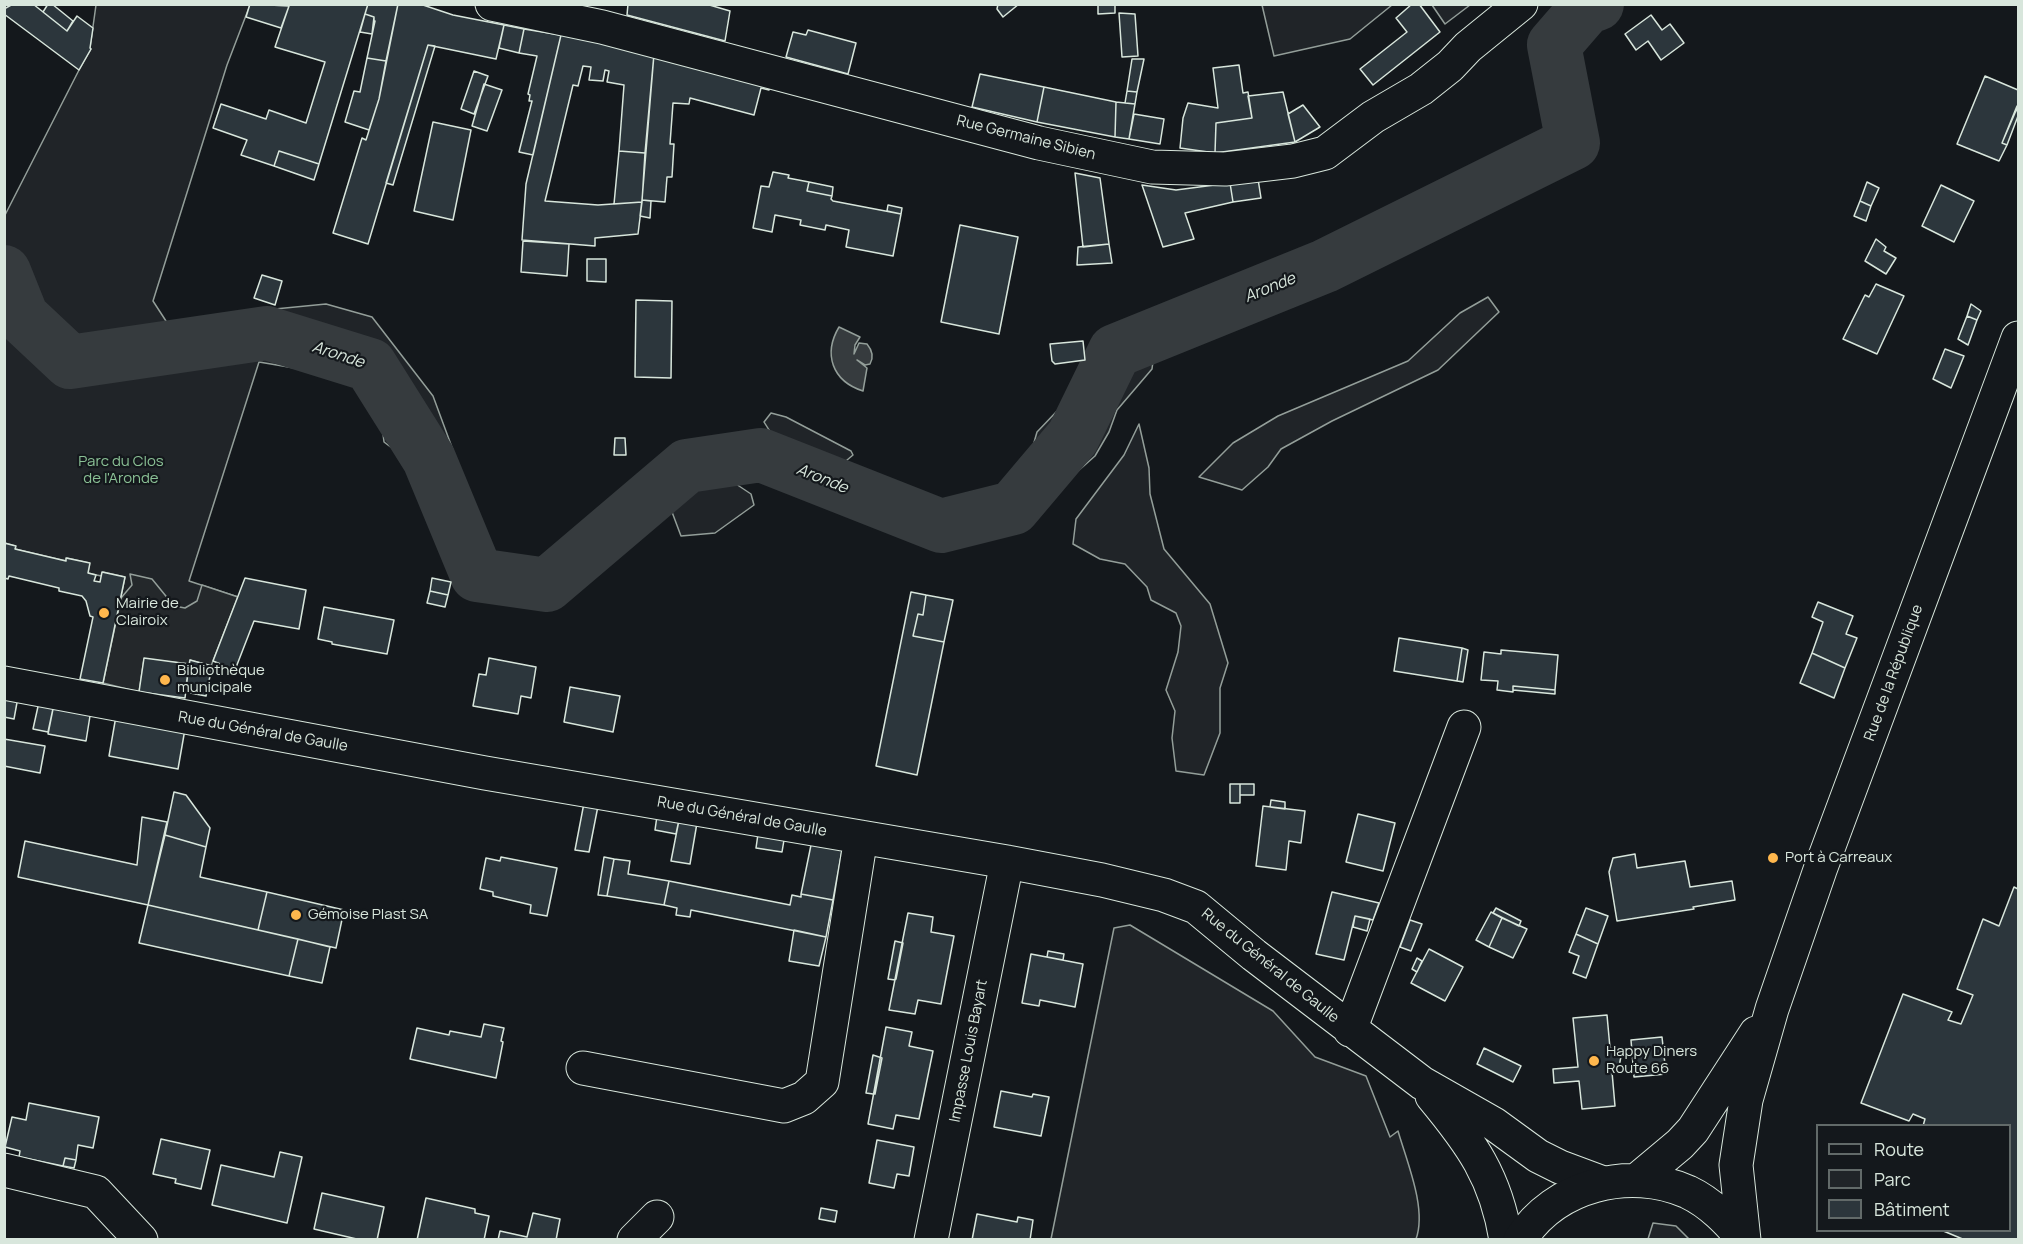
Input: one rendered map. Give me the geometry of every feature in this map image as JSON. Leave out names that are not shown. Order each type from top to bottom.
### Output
[{"type":"street","name":"Rue Germaine Sibien","points":[[492,4],[603,16],[1039,143],[1152,167],[1225,169],[1293,161],[1325,153],[1373,117],[1421,89],[1521,4]]},
{"type":"street","name":"Rue de la République","points":[[1744,1239],[1736,1165],[1746,1100],[1772,1009],[1816,880],[2019,338]]},
{"type":"street","name":"Rue du Général de Gaulle","points":[[4,683],[485,773],[1007,862],[1102,880],[1164,895],[1196,907],[1350,1030],[1422,1083],[1494,1124],[1538,1156],[1603,1184]]},
{"type":"street","points":[[1350,1030],[1464,727]]},
{"type":"street","points":[[583,1068],[784,1106],[804,1098],[822,1082],[861,837]]},
{"type":"street","name":"Impasse Louis Bayart","points":[[931,1239],[1007,862]]},
{"type":"street","name":"Rue de la République","points":[[1637,1180],[1693,1130],[1772,1009]]},
{"type":"street","name":"Rue du Général de Gaulle","points":[[1422,1083],[1465,1136],[1480,1159],[1502,1214],[1506,1239]]},
{"type":"street","points":[[4,1170],[96,1192],[141,1239]]},
{"type":"street","points":[[1520,1239],[1550,1206],[1578,1190],[1637,1180],[1664,1184],[1688,1193],[1712,1206],[1744,1239]]},
{"type":"street","points":[[634,1239],[657,1217]]},
{"type":"green space","points":[[1262,4],[1392,5],[1350,39],[1274,56]]},
{"type":"green space","name":"Parc du Clos de l'Aronde","points":[[96,5],[250,5],[227,65],[153,301],[166,321],[173,327],[224,314],[326,304],[372,317],[433,396],[467,488],[475,519],[447,529],[436,525],[420,496],[413,464],[384,442],[380,409],[344,373],[330,374],[259,362],[189,581],[238,597],[189,664],[144,658],[103,683],[125,577],[103,572],[101,576],[88,573],[89,563],[67,558],[66,561],[15,549],[15,546],[5,543],[4,217],[91,49]]},
{"type":"green space","points":[[1432,5],[1470,5],[1445,24]]},
{"type":"green space","points":[[1488,297],[1499,312],[1438,370],[1332,421],[1281,449],[1268,467],[1242,490],[1199,477],[1233,443],[1278,416],[1408,361],[1460,313]]},
{"type":"green space","points":[[1137,325],[1139,331],[1128,346],[1096,375],[1065,429],[1063,439],[1019,485],[994,495],[1029,460],[1037,432],[1079,388],[1085,379],[1093,355],[1111,336],[1125,326]]},
{"type":"green space","points":[[1142,359],[1153,361],[1152,369],[1117,410],[1109,432],[1095,456],[1069,479],[1064,476],[1066,466],[1082,446],[1104,398],[1126,367]]},
{"type":"green space","points":[[771,413],[786,417],[851,451],[853,455],[840,466],[787,445],[770,431],[764,422]]},
{"type":"green space","points":[[1139,424],[1149,468],[1150,494],[1164,549],[1210,604],[1228,663],[1220,688],[1220,733],[1204,775],[1176,771],[1172,738],[1175,711],[1166,690],[1178,652],[1181,626],[1176,613],[1151,600],[1147,587],[1125,564],[1100,559],[1073,544],[1076,519],[1124,455]]},
{"type":"green space","points":[[803,463],[831,471],[866,489],[871,508],[838,503],[819,495],[791,478]]},
{"type":"green space","points":[[661,469],[736,484],[751,494],[754,505],[715,533],[681,536],[672,512],[664,507],[638,526],[597,574],[574,588],[552,582],[548,570],[551,553],[572,538],[595,514]]},
{"type":"green space","points":[[1130,925],[1273,1011],[1315,1057],[1366,1076],[1390,1137],[1398,1131],[1411,1171],[1418,1200],[1419,1227],[1416,1239],[1051,1239],[1114,928]]},
{"type":"green space","points":[[1653,1223],[1676,1226],[1689,1239],[1648,1239]]},
{"type":"shaded area","points":[[839,327],[860,337],[855,345],[854,354],[859,343],[867,344],[871,351],[870,364],[865,365],[857,360],[867,368],[863,391],[844,381],[833,365],[832,347]]},
{"type":"shaded area","points":[[130,574],[152,579],[174,606],[185,608],[197,601],[202,585],[238,597],[211,666],[190,660],[189,664],[144,659],[139,692],[103,683],[121,598],[132,585]]},
{"type":"building","points":[[13,4],[33,4],[67,31],[77,16],[93,28],[91,49],[79,70],[4,14],[4,9]]},
{"type":"building","points":[[48,4],[52,4],[73,21],[67,31],[43,12]]},
{"type":"building","points":[[250,4],[289,6],[281,28],[246,17]]},
{"type":"building","points":[[284,4],[368,4],[319,164],[279,151],[274,166],[241,155],[247,140],[213,128],[221,104],[266,119],[269,110],[306,123],[325,62],[275,47],[289,6]]},
{"type":"building","points":[[368,4],[398,4],[386,61],[367,58],[375,21],[374,17],[365,14]]},
{"type":"building","points":[[398,4],[420,4],[453,15],[504,25],[496,59],[428,45],[368,244],[333,233],[362,138],[366,140],[379,99]]},
{"type":"building","points":[[628,4],[706,4],[730,11],[725,41],[627,15]]},
{"type":"building","points":[[998,4],[1019,4],[1003,17],[997,9]]},
{"type":"building","points":[[1098,4],[1115,4],[1115,13],[1098,14]]},
{"type":"building","points":[[1412,4],[1419,4],[1440,32],[1373,85],[1360,69],[1407,32],[1396,18]]},
{"type":"building","points":[[1119,13],[1135,14],[1138,56],[1122,57]]},
{"type":"building","points":[[365,14],[374,17],[372,34],[360,32]]},
{"type":"building","points":[[1651,15],[1662,30],[1670,24],[1684,43],[1661,60],[1648,41],[1636,50],[1625,34]]},
{"type":"building","points":[[504,25],[524,29],[519,53],[499,48]]},
{"type":"building","points":[[524,29],[561,35],[533,155],[519,152],[532,101],[529,101],[530,95],[528,94],[537,56],[519,53]]},
{"type":"building","points":[[808,30],[856,43],[848,74],[786,57],[793,32],[806,35]]},
{"type":"building","points":[[561,35],[654,54],[645,153],[619,151],[624,85],[607,82],[609,71],[605,70],[603,81],[589,80],[591,67],[583,66],[578,86],[573,85],[545,201],[598,205],[642,202],[638,234],[595,238],[595,246],[522,240],[526,184]]},
{"type":"building","points":[[428,45],[435,46],[393,185],[386,183]]},
{"type":"building","points":[[654,54],[771,85],[769,90],[761,88],[754,115],[690,98],[689,104],[673,103],[670,144],[674,144],[672,177],[667,177],[665,202],[642,200]]},
{"type":"building","points":[[367,58],[386,61],[379,99],[369,130],[345,122],[354,91],[360,92]]},
{"type":"building","points":[[1132,59],[1144,59],[1137,92],[1127,91]]},
{"type":"building","points":[[1239,65],[1243,93],[1248,92],[1252,118],[1216,123],[1215,153],[1180,148],[1183,118],[1188,103],[1218,108],[1213,68]]},
{"type":"building","points":[[474,71],[488,76],[474,114],[461,109]]},
{"type":"building","points":[[980,74],[1044,87],[1037,122],[972,107]]},
{"type":"building","points":[[1985,76],[2018,90],[2018,106],[2002,143],[2007,145],[1999,161],[1957,144]]},
{"type":"building","points":[[484,84],[502,90],[487,131],[472,126]]},
{"type":"building","points":[[1044,87],[1116,102],[1115,137],[1037,122]]},
{"type":"building","points":[[1127,91],[1137,92],[1135,104],[1125,103]]},
{"type":"building","points":[[1283,92],[1295,142],[1215,153],[1216,123],[1252,118],[1248,96]]},
{"type":"building","points":[[1116,102],[1135,104],[1129,139],[1115,137]]},
{"type":"building","points":[[1303,105],[1320,127],[1295,142],[1288,114]]},
{"type":"building","points":[[2017,106],[2018,116],[2007,145],[2002,143]]},
{"type":"building","points":[[1134,114],[1164,119],[1160,144],[1129,139]]},
{"type":"building","points":[[433,122],[471,130],[453,220],[414,211]]},
{"type":"building","points":[[279,151],[319,164],[314,180],[274,166]]},
{"type":"building","points":[[619,151],[645,153],[642,202],[614,204]]},
{"type":"building","points":[[773,172],[809,182],[807,191],[832,196],[833,201],[901,214],[893,256],[846,247],[849,230],[826,225],[825,230],[800,225],[801,220],[775,215],[772,232],[753,228],[761,186],[769,187]]},
{"type":"building","points":[[1075,173],[1100,178],[1109,244],[1083,247]]},
{"type":"building","points":[[1258,179],[1261,198],[1233,202],[1230,183]]},
{"type":"building","points":[[809,182],[833,187],[832,196],[807,191]]},
{"type":"building","points":[[1867,182],[1879,188],[1871,206],[1860,201]]},
{"type":"building","points":[[1230,183],[1233,202],[1185,213],[1194,239],[1163,247],[1142,185],[1176,190]]},
{"type":"building","points":[[1941,185],[1974,201],[1954,242],[1922,226]]},
{"type":"building","points":[[642,200],[651,201],[650,218],[640,216]]},
{"type":"building","points":[[1860,201],[1871,206],[1866,221],[1854,216]]},
{"type":"building","points":[[888,205],[902,208],[901,214],[887,211]]},
{"type":"building","points":[[960,225],[1018,237],[999,334],[941,322]]},
{"type":"building","points":[[1876,239],[1886,247],[1884,251],[1896,258],[1886,274],[1865,261]]},
{"type":"building","points":[[523,241],[569,244],[567,276],[521,272]]},
{"type":"building","points":[[1109,244],[1112,263],[1077,265],[1078,247]]},
{"type":"building","points":[[587,259],[606,259],[606,282],[587,281]]},
{"type":"building","points":[[262,275],[282,281],[275,305],[254,298]]},
{"type":"building","points":[[1876,284],[1904,296],[1877,354],[1843,339],[1865,295],[1869,297]]},
{"type":"building","points":[[636,300],[672,301],[671,378],[635,377]]},
{"type":"building","points":[[1971,304],[1981,311],[1977,320],[1967,316]]},
{"type":"building","points":[[1967,316],[1977,320],[1968,345],[1958,339]]},
{"type":"building","points":[[1083,341],[1085,360],[1055,364],[1052,361],[1050,344]]},
{"type":"building","points":[[1945,349],[1964,356],[1951,388],[1933,379]]},
{"type":"building","points":[[615,438],[625,438],[626,455],[614,455]]},
{"type":"building","name":"Mairie de Clairoix","points":[[4,543],[16,546],[15,549],[66,561],[66,558],[90,563],[88,573],[96,575],[94,581],[100,582],[102,572],[125,577],[103,683],[80,679],[93,617],[90,616],[86,601],[82,596],[59,591],[59,588],[9,576],[8,579],[4,578]]},
{"type":"building","points":[[245,578],[306,590],[299,629],[254,621],[235,670],[213,661]]},
{"type":"building","points":[[432,578],[451,582],[448,595],[430,591]]},
{"type":"building","points":[[430,591],[448,595],[445,607],[427,603]]},
{"type":"building","points":[[911,592],[926,595],[923,615],[918,614],[913,636],[944,642],[917,775],[876,766]]},
{"type":"building","points":[[926,595],[953,600],[944,642],[913,636],[918,614],[923,615]]},
{"type":"building","points":[[1818,602],[1853,616],[1846,634],[1857,638],[1845,668],[1812,653],[1823,622],[1812,617]]},
{"type":"building","points":[[324,607],[394,620],[387,654],[332,644],[332,642],[318,639]]},
{"type":"building","points":[[1399,638],[1462,648],[1457,681],[1394,671]]},
{"type":"building","points":[[1462,648],[1468,650],[1463,682],[1457,681]]},
{"type":"building","points":[[1501,650],[1558,655],[1555,690],[1513,686],[1513,692],[1497,690],[1498,681],[1481,680],[1484,652],[1501,654]]},
{"type":"building","points":[[1812,653],[1845,668],[1834,698],[1800,683]]},
{"type":"building","points":[[144,658],[189,664],[185,698],[139,692]]},
{"type":"building","points":[[489,658],[536,667],[531,698],[521,696],[518,714],[473,706],[479,674],[486,675]]},
{"type":"building","points":[[190,660],[212,666],[206,696],[185,692]]},
{"type":"building","points":[[1513,686],[1555,690],[1555,694],[1513,690]]},
{"type":"building","points":[[570,687],[620,696],[613,732],[564,722]]},
{"type":"building","points":[[4,694],[18,697],[14,719],[4,717]]},
{"type":"building","points":[[39,702],[54,704],[48,732],[33,729]]},
{"type":"building","points":[[54,704],[89,711],[86,741],[48,734]]},
{"type":"building","points":[[116,716],[185,729],[178,769],[109,756]]},
{"type":"building","points":[[4,739],[45,746],[40,773],[4,766]]},
{"type":"building","points":[[1230,784],[1240,784],[1240,803],[1230,803]]},
{"type":"building","points":[[1240,784],[1254,784],[1254,795],[1240,795]]},
{"type":"building","points":[[174,792],[186,795],[210,828],[206,847],[165,835]]},
{"type":"building","points":[[1271,800],[1285,802],[1285,809],[1270,807]]},
{"type":"building","points":[[584,803],[598,806],[589,852],[575,850]]},
{"type":"building","points":[[1263,806],[1305,811],[1301,843],[1289,841],[1286,870],[1256,866]]},
{"type":"building","points":[[1358,814],[1395,823],[1383,871],[1346,862]]},
{"type":"building","points":[[657,816],[679,820],[676,834],[655,830]]},
{"type":"building","points":[[142,817],[167,822],[148,905],[18,877],[25,841],[137,865]]},
{"type":"building","points":[[679,820],[697,823],[690,864],[671,861]]},
{"type":"building","points":[[758,834],[784,840],[782,852],[756,848]]},
{"type":"building","points":[[165,835],[206,847],[200,877],[267,892],[258,930],[148,905]]},
{"type":"building","points":[[811,845],[842,850],[833,900],[801,894]]},
{"type":"building","points":[[1635,854],[1637,868],[1685,861],[1690,887],[1732,881],[1735,900],[1617,921],[1609,872],[1613,858]]},
{"type":"building","points":[[501,857],[557,868],[547,916],[530,913],[531,905],[493,896],[493,892],[480,889],[486,858],[500,861]]},
{"type":"building","points":[[604,857],[614,859],[607,896],[598,895]]},
{"type":"building","points":[[614,859],[630,861],[628,874],[669,881],[664,905],[607,896]]},
{"type":"building","points":[[669,881],[790,905],[792,895],[801,897],[801,894],[833,900],[826,937],[691,910],[690,917],[676,915],[677,908],[664,905]]},
{"type":"building","points":[[2014,887],[2018,889],[2018,1240],[1965,1240],[1946,1232],[2011,1232],[2011,1124],[1924,1124],[1925,1119],[1913,1114],[1909,1121],[1861,1103],[1903,994],[1952,1012],[1948,1020],[1961,1024],[1973,995],[1957,989],[1983,919],[1999,926]]},
{"type":"building","points":[[267,892],[344,910],[336,948],[258,930]]},
{"type":"building","points":[[1332,892],[1379,903],[1373,920],[1355,916],[1344,960],[1316,954]]},
{"type":"building","points":[[148,905],[298,939],[289,976],[139,943]]},
{"type":"building","points":[[1496,908],[1521,921],[1519,926],[1493,913]]},
{"type":"building","points":[[1586,908],[1608,916],[1598,944],[1576,934]]},
{"type":"building","points":[[1491,912],[1502,918],[1489,947],[1476,940]]},
{"type":"building","points":[[908,913],[933,917],[931,932],[954,936],[941,1004],[918,1000],[915,1014],[889,1010]]},
{"type":"building","points":[[1355,916],[1370,919],[1367,931],[1353,927]]},
{"type":"building","points":[[1502,918],[1527,929],[1513,958],[1489,947]]},
{"type":"building","points":[[1410,920],[1422,924],[1411,951],[1400,947]]},
{"type":"building","points":[[794,930],[826,937],[819,966],[789,961]]},
{"type":"building","points":[[1576,934],[1598,944],[1586,978],[1573,973],[1579,956],[1569,952]]},
{"type":"building","points":[[298,939],[330,947],[322,983],[289,976]]},
{"type":"building","points":[[895,941],[903,943],[895,980],[888,979]]},
{"type":"building","points":[[1429,949],[1463,967],[1445,1001],[1411,983]]},
{"type":"building","points":[[1048,951],[1064,954],[1063,960],[1047,957]]},
{"type":"building","points":[[1031,954],[1083,964],[1075,1007],[1040,1000],[1039,1006],[1022,1003]]},
{"type":"building","points":[[1417,958],[1422,961],[1417,972],[1412,969]]},
{"type":"building","points":[[1607,1015],[1610,1048],[1621,1056],[1619,1067],[1612,1072],[1615,1106],[1582,1109],[1579,1081],[1554,1083],[1553,1069],[1578,1067],[1573,1018]]},
{"type":"building","points":[[484,1024],[504,1028],[496,1078],[410,1059],[417,1028],[449,1035],[450,1031],[481,1037]]},
{"type":"building","points":[[886,1027],[912,1032],[909,1046],[933,1051],[919,1119],[896,1115],[893,1129],[868,1124]]},
{"type":"building","points":[[1662,1037],[1666,1074],[1634,1077],[1631,1040]]},
{"type":"building","points":[[1484,1048],[1521,1066],[1513,1082],[1477,1064]]},
{"type":"building","points":[[873,1055],[882,1058],[875,1094],[866,1093]]},
{"type":"building","points":[[1001,1091],[1032,1097],[1033,1094],[1049,1097],[1041,1136],[994,1127]]},
{"type":"building","points":[[29,1103],[99,1117],[93,1148],[78,1145],[76,1160],[65,1158],[63,1166],[19,1157],[20,1151],[5,1147],[12,1117],[26,1120]]},
{"type":"building","points":[[161,1139],[210,1150],[201,1189],[175,1183],[176,1179],[153,1174]]},
{"type":"building","points":[[877,1140],[914,1147],[909,1176],[897,1174],[894,1188],[869,1183]]},
{"type":"building","points":[[280,1152],[302,1157],[287,1223],[212,1205],[221,1165],[274,1177]]},
{"type":"building","points":[[65,1158],[76,1160],[74,1168],[63,1166]]},
{"type":"building","points":[[322,1193],[384,1207],[377,1240],[361,1240],[314,1229]]},
{"type":"building","points":[[426,1198],[475,1209],[475,1213],[489,1216],[484,1240],[417,1240]]},
{"type":"building","points":[[821,1208],[837,1211],[835,1222],[819,1219]]},
{"type":"building","points":[[533,1213],[560,1219],[556,1240],[498,1240],[500,1231],[527,1237]]},
{"type":"building","points":[[977,1214],[1017,1222],[1018,1217],[1033,1220],[1030,1240],[972,1240]]},
{"type":"waterway","name":"Aronde","points":[[4,272],[22,317],[70,362],[267,333],[370,365],[429,459],[477,575],[547,585],[687,466],[761,455],[941,526],[1013,508],[1073,437],[1115,351],[1325,266],[1573,143],[1554,45],[1586,8],[1597,4]]},
{"type":"place","name":"Mairie de Clairoix","points":[[104,613]]},
{"type":"place","name":"Bibliothèque municipale","points":[[165,680]]},
{"type":"place","name":"Port à Carreaux","points":[[1773,858]]},
{"type":"place","name":"Gémoise Plast SA","points":[[296,915]]},
{"type":"place","name":"Happy Diners Route 66","points":[[1594,1061]]}]
